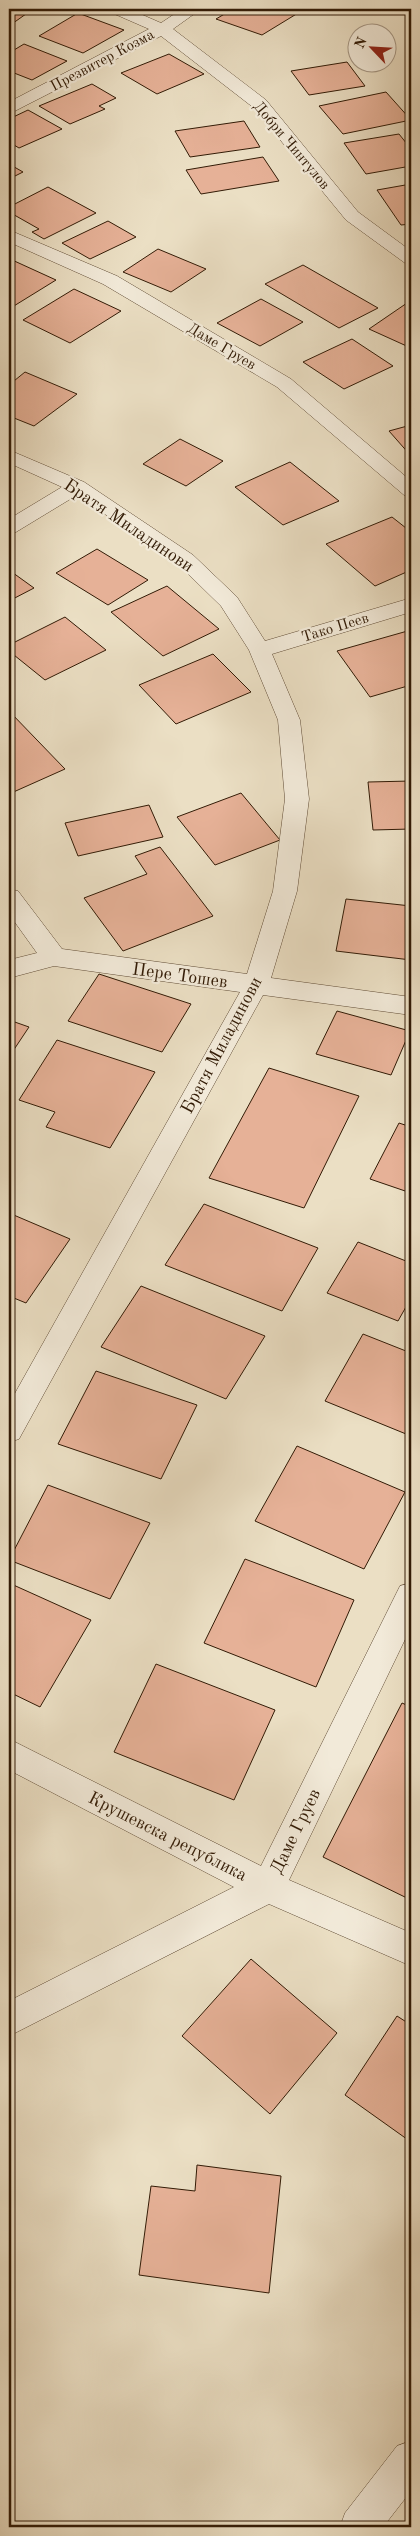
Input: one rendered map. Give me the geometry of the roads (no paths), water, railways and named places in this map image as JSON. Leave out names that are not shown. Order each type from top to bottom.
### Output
[{"type":"street","name":"Добри Чинтулов","points":[[116,9],[162,29],[260,104],[352,216],[411,259]]},
{"type":"street","name":"Презвитер Козма","points":[[9,109],[162,29],[193,9]]},
{"type":"street","name":"Даме Груев","points":[[9,235],[110,280],[284,383],[411,491]]},
{"type":"street","name":"Братя Миладинови","points":[[9,456],[77,486],[186,560],[228,602],[260,650],[288,720],[297,799],[285,891],[256,985],[9,1430]]},
{"type":"street","points":[[9,528],[77,486]]},
{"type":"street","name":"Тако Пеев","points":[[260,650],[411,605]]},
{"type":"street","points":[[9,897],[54,957]]},
{"type":"street","name":"Пере Тошев","points":[[9,969],[54,957],[411,1006]]},
{"type":"street","name":"Даме Груев","points":[[9,2019],[268,1887],[411,1596]]},
{"type":"street","name":"Крушевска република","points":[[9,1754],[268,1887],[411,1950]]},
{"type":"street","points":[[358,2527],[411,2460]]}]
